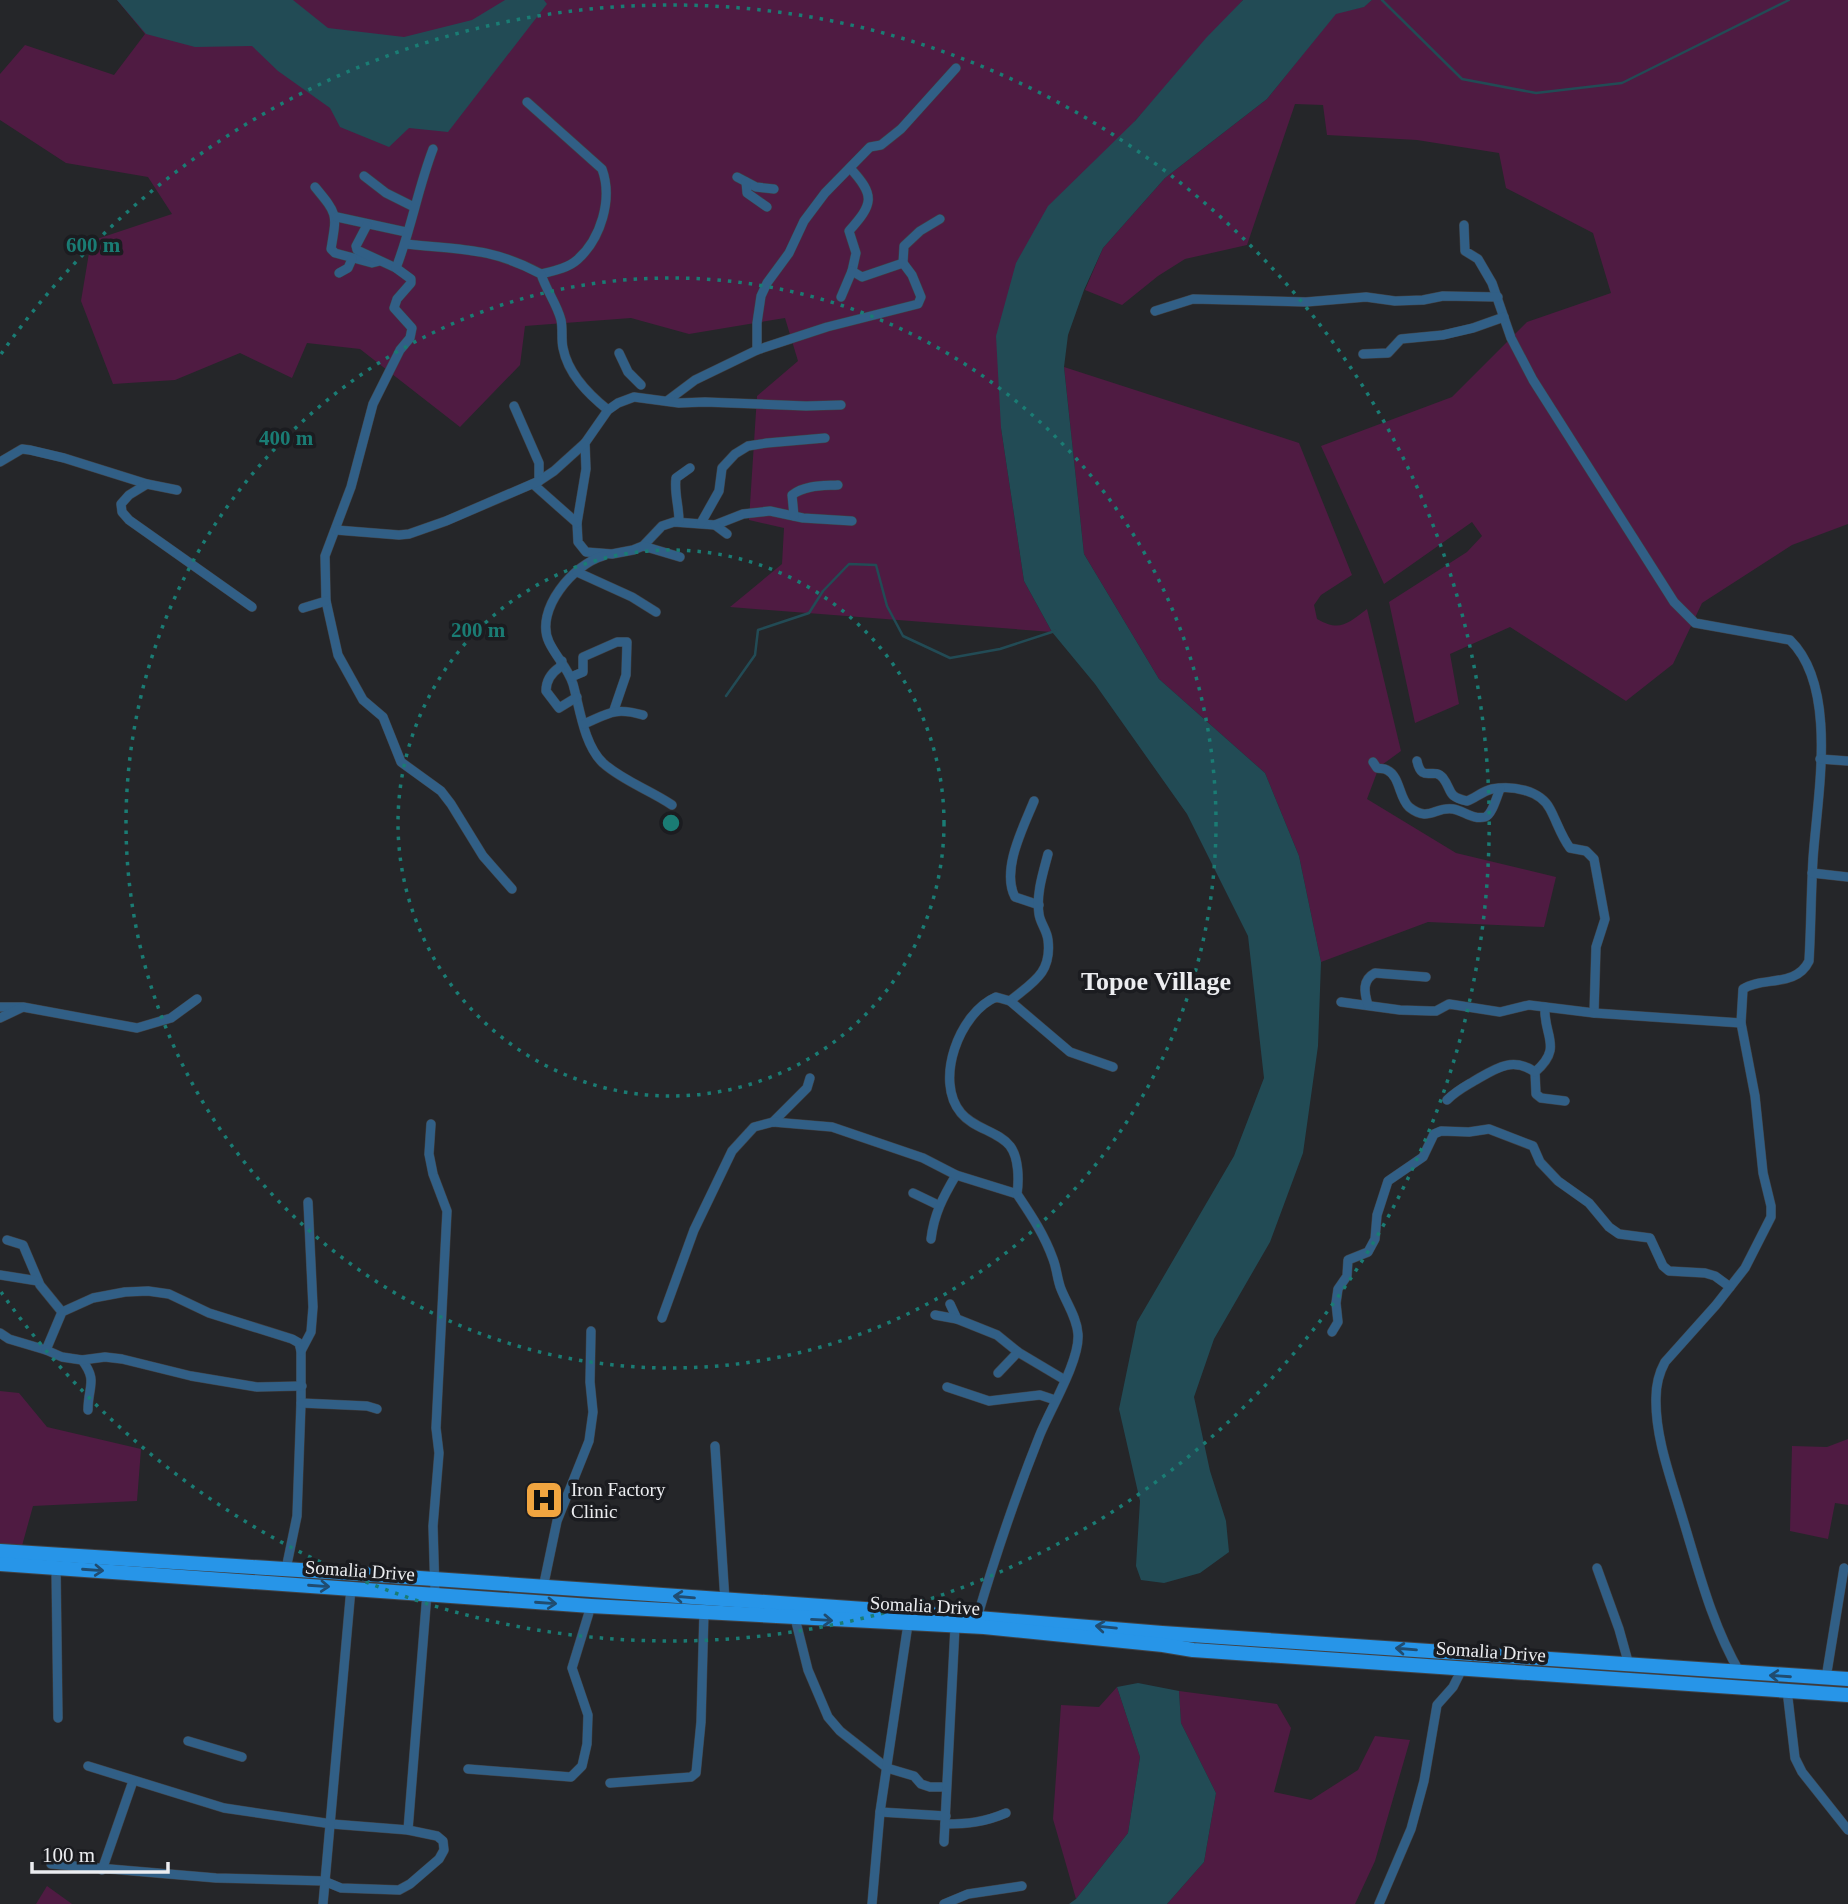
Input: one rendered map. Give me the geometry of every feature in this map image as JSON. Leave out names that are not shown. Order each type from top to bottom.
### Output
[{"type":"main road","name":"Somalia Drive","points":[[0,1551],[286,1569],[432,1589],[592,1606],[984,1627],[1193,1650],[1848,1695]]},
{"type":"main road","name":"Somalia Drive","points":[[0,1564],[351,1588],[543,1588],[1848,1679]]},
{"type":"street","points":[[757,350],[761,296],[789,253],[804,221],[825,194],[870,147],[881,145],[901,129],[956,68]]},
{"type":"street","points":[[405,244],[488,251],[519,262],[541,274],[576,261],[599,231],[605,211],[605,177],[602,169],[527,102]]},
{"type":"street","points":[[396,268],[433,149]]},
{"type":"street","points":[[841,297],[856,253],[849,231],[867,211],[868,197],[863,182],[850,168]]},
{"type":"street","points":[[364,176],[386,193],[414,207]]},
{"type":"street","points":[[767,206],[747,193],[742,179],[762,189],[774,189]]},
{"type":"street","points":[[316,187],[337,217],[406,232]]},
{"type":"street","points":[[337,217],[331,249],[334,253],[372,263],[380,261]]},
{"type":"street","points":[[667,401],[695,380],[757,350],[839,324],[918,304],[920,291],[902,263],[904,246],[920,231],[940,219]]},
{"type":"street","points":[[367,225],[356,246],[357,250],[396,268],[411,279],[394,308],[412,328],[373,404],[351,487],[325,556],[326,601],[338,655],[363,700],[383,717],[401,762],[440,791],[452,804],[483,856],[512,889]]},
{"type":"street","points":[[1464,225],[1465,251],[1478,259],[1498,297],[1511,338],[1533,380],[1674,602],[1695,623],[1790,640],[1797,646],[1817,691],[1821,723],[1820,760],[1809,961],[1805,969],[1780,981],[1749,985],[1744,989],[1741,1023],[1755,1096],[1763,1174],[1771,1217],[1745,1268],[1665,1362],[1660,1372],[1656,1399],[1668,1468],[1697,1569],[1718,1630],[1740,1673]]},
{"type":"street","points":[[339,273],[348,268],[352,259]]},
{"type":"street","points":[[852,271],[862,277],[902,263]]},
{"type":"street","points":[[541,274],[545,288],[561,318],[563,350],[572,373],[594,399],[608,410]]},
{"type":"street","points":[[1155,311],[1193,299],[1306,302],[1366,298],[1395,301],[1443,296],[1498,297]]},
{"type":"street","points":[[1363,354],[1388,353],[1401,339],[1443,335],[1504,317]]},
{"type":"street","points":[[618,353],[628,372],[641,385]]},
{"type":"street","points":[[336,530],[409,534],[536,482],[554,471],[585,443],[608,410],[634,397],[679,403],[705,401],[841,405]]},
{"type":"street","points":[[514,406],[539,463],[536,482]]},
{"type":"street","points":[[701,523],[719,491],[722,468],[735,454],[748,446],[825,438]]},
{"type":"street","points":[[579,569],[577,523],[586,469],[585,443]]},
{"type":"street","points":[[0,462],[22,449],[30,450],[177,490]]},
{"type":"street","points":[[679,522],[679,504],[674,494],[676,478],[690,468]]},
{"type":"street","points":[[536,482],[577,523]]},
{"type":"street","points":[[147,484],[125,499],[121,504],[122,512],[251,607]]},
{"type":"street","points":[[793,516],[792,495],[803,488],[838,485]]},
{"type":"street","points":[[672,805],[625,779],[603,763],[595,753],[571,677],[549,642],[546,620],[555,596],[579,569],[612,554],[643,545],[662,526],[679,522],[715,524],[749,513],[770,511],[803,518],[852,521]]},
{"type":"street","points":[[715,524],[727,534]]},
{"type":"street","points":[[578,542],[586,552],[612,554]]},
{"type":"street","points":[[643,545],[680,557]]},
{"type":"street","points":[[579,569],[656,612]]},
{"type":"street","points":[[303,608],[326,601]]},
{"type":"street","points":[[571,677],[583,672],[583,657],[617,642],[627,642],[626,675],[614,710]]},
{"type":"street","points":[[562,661],[546,682],[546,691],[559,708],[577,697]]},
{"type":"street","points":[[584,724],[614,710],[643,715]]},
{"type":"street","points":[[1820,760],[1848,761]]},
{"type":"street","points":[[1417,761],[1423,774],[1439,775],[1449,792],[1467,802],[1491,789],[1531,791],[1542,797],[1570,848],[1586,851],[1594,859],[1605,919],[1596,947],[1594,1013]]},
{"type":"street","points":[[1373,762],[1377,768],[1387,770],[1395,778],[1402,799],[1410,808],[1425,816],[1442,809],[1451,809],[1484,817],[1489,813],[1500,789]]},
{"type":"street","points":[[1034,801],[1011,864],[1010,887],[1015,897],[1039,905]]},
{"type":"street","points":[[1010,1001],[1042,975],[1048,960],[1048,939],[1046,928],[1039,917],[1039,905],[1041,880],[1048,854]]},
{"type":"street","points":[[1812,873],[1848,877]]},
{"type":"street","points":[[1368,1005],[1364,994],[1368,977],[1376,973],[1426,976]]},
{"type":"street","points":[[1017,1194],[1018,1181],[1013,1152],[1003,1141],[972,1124],[955,1105],[951,1074],[960,1032],[978,1007],[996,998],[1010,1001],[1070,1052],[1113,1067]]},
{"type":"street","points":[[0,1007],[23,1007],[137,1028],[171,1018],[197,999]]},
{"type":"street","points":[[1341,1002],[1431,1011],[1454,1003],[1500,1012],[1529,1005],[1594,1013],[1741,1023]]},
{"type":"street","points":[[0,1018],[23,1007]]},
{"type":"street","points":[[1545,1007],[1544,1017],[1551,1047],[1549,1057],[1535,1072],[1536,1094],[1541,1098],[1564,1101]]},
{"type":"street","points":[[1447,1100],[1463,1086],[1502,1065],[1513,1063],[1535,1072]]},
{"type":"street","points":[[773,1122],[807,1088],[810,1078]]},
{"type":"street","points":[[662,1318],[694,1230],[732,1151],[754,1127],[773,1122],[832,1127],[923,1158],[956,1175],[1017,1194],[1041,1228],[1056,1266],[1059,1287],[1077,1325],[1078,1339],[1065,1380],[1005,1525],[977,1618]]},
{"type":"street","points":[[408,1830],[432,1589],[433,1526],[439,1453],[436,1428],[447,1211],[433,1174],[429,1153],[431,1124]]},
{"type":"street","points":[[1332,1332],[1338,1322],[1338,1289],[1347,1276],[1348,1260],[1368,1252],[1375,1239],[1377,1214],[1388,1181],[1423,1157],[1434,1134],[1441,1131],[1469,1132],[1489,1129],[1533,1146],[1540,1162],[1558,1181],[1589,1203],[1609,1227],[1619,1234],[1650,1238],[1663,1266],[1669,1271],[1705,1273],[1716,1276],[1730,1287]]},
{"type":"street","points":[[932,1239],[938,1205],[956,1175]]},
{"type":"street","points":[[913,1193],[938,1205]]},
{"type":"street","points":[[301,1351],[311,1332],[313,1307],[308,1202]]},
{"type":"street","points":[[7,1240],[23,1245],[38,1281],[62,1312]]},
{"type":"street","points":[[0,1275],[38,1281]]},
{"type":"street","points":[[46,1350],[62,1312],[93,1298],[148,1291],[169,1294],[209,1313],[299,1343],[302,1386],[297,1516],[286,1569]]},
{"type":"street","points":[[950,1304],[957,1319]]},
{"type":"street","points":[[935,1315],[957,1319],[997,1335],[1018,1352],[1065,1380]]},
{"type":"street","points":[[543,1588],[557,1521],[589,1441],[593,1412],[590,1382],[591,1331]]},
{"type":"street","points":[[0,1333],[9,1339],[62,1357],[82,1360],[105,1357],[122,1359],[191,1376],[257,1387],[302,1386]]},
{"type":"street","points":[[998,1373],[1018,1352]]},
{"type":"street","points":[[82,1360],[91,1371],[93,1380],[88,1409]]},
{"type":"street","points":[[947,1387],[989,1401],[1040,1395],[1055,1400]]},
{"type":"street","points":[[301,1403],[368,1406],[376,1409]]},
{"type":"street","points":[[715,1446],[725,1601]]},
{"type":"street","points":[[56,1568],[58,1718]]},
{"type":"street","points":[[1597,1568],[1629,1665]]},
{"type":"street","points":[[1826,1678],[1844,1568]]},
{"type":"street","points":[[323,1904],[351,1588]]},
{"type":"street","points":[[468,1769],[571,1777],[582,1766],[587,1744],[588,1715],[572,1668],[592,1606]]},
{"type":"street","points":[[610,1783],[691,1777],[696,1773],[701,1722],[704,1612]]},
{"type":"street","points":[[795,1618],[804,1658],[828,1717],[855,1745],[887,1768],[914,1776],[921,1784],[930,1787],[946,1787]]},
{"type":"street","points":[[872,1904],[880,1812],[908,1624]]},
{"type":"street","points":[[944,1842],[955,1627]]},
{"type":"street","points":[[1379,1904],[1411,1829],[1424,1781],[1437,1705],[1453,1687],[1462,1669]]},
{"type":"street","points":[[1787,1690],[1795,1758],[1802,1772],[1848,1830]]},
{"type":"street","points":[[188,1741],[242,1757]]},
{"type":"street","points":[[51,1864],[216,1878],[324,1881],[341,1888],[399,1890],[410,1884],[439,1858],[444,1850],[443,1841],[436,1836],[408,1830],[332,1824],[224,1808],[88,1766]]},
{"type":"street","points":[[102,1870],[133,1781]]},
{"type":"street","points":[[880,1812],[970,1824],[1006,1813]]},
{"type":"street","points":[[944,1904],[968,1894],[1022,1885]]},
{"type":"shaded area","points":[[117,0],[1243,0],[1135,121],[1001,428],[1024,581],[1052,632],[730,607],[782,564],[784,528],[749,520],[757,396],[798,361],[785,318],[689,334],[631,318],[525,326],[520,365],[460,427],[360,349],[307,343],[292,378],[240,353],[175,380],[113,384],[81,301],[91,241],[172,214],[148,177],[66,163],[0,120],[0,74],[25,45],[114,75],[145,34]]},
{"type":"shaded area","points":[[1372,0],[1848,0],[1848,524],[1792,545],[1702,603],[1673,664],[1626,701],[1510,627],[1450,654],[1459,704],[1415,723],[1389,602],[1467,552],[1482,536],[1472,522],[1384,584],[1321,446],[1452,397],[1527,322],[1611,293],[1593,233],[1506,188],[1499,153],[1417,140],[1327,135],[1323,105],[1295,104],[1247,245],[1185,259],[1158,276],[1122,305],[1085,290],[1103,248],[1165,178],[1267,99],[1336,13],[1363,7]]},
{"type":"shaded area","points":[[1064,367],[1299,443],[1352,575],[1321,595],[1314,605],[1317,619],[1338,626],[1367,609],[1401,751],[1379,767],[1367,799],[1456,853],[1556,877],[1544,927],[1428,922],[1321,962],[1299,856],[1265,773],[1159,679],[1084,554]]},
{"type":"shaded area","points":[[0,1391],[19,1393],[47,1427],[141,1449],[137,1501],[33,1506],[20,1553],[0,1551]]},
{"type":"shaded area","points":[[1848,1439],[1848,1505],[1835,1503],[1828,1539],[1790,1531],[1792,1446],[1827,1447]]},
{"type":"shaded area","points":[[1117,1687],[1140,1757],[1128,1833],[1076,1899],[1053,1819],[1061,1705],[1099,1707]]},
{"type":"shaded area","points":[[1179,1691],[1277,1704],[1291,1728],[1274,1792],[1311,1800],[1358,1770],[1375,1736],[1410,1740],[1375,1861],[1355,1904],[1167,1904],[1204,1862],[1216,1793],[1181,1723]]},
{"type":"shaded area","points":[[47,1886],[72,1904],[36,1904]]},
{"type":"water","points":[[117,0],[293,0],[328,28],[404,37],[472,20],[505,0],[544,0],[547,4],[448,132],[409,128],[389,147],[340,127],[330,108],[278,71],[252,46],[195,47],[146,34]]},
{"type":"water","points":[[1243,0],[1372,0],[1364,7],[1336,14],[1267,99],[1165,178],[1103,248],[1068,335],[1064,367],[1084,554],[1159,679],[1265,773],[1299,856],[1321,962],[1318,1046],[1303,1153],[1270,1242],[1214,1339],[1194,1397],[1210,1471],[1226,1521],[1229,1552],[1200,1573],[1164,1583],[1141,1580],[1136,1566],[1140,1501],[1119,1409],[1137,1322],[1234,1156],[1264,1078],[1248,936],[1187,814],[1095,684],[1052,632],[1024,581],[1001,428],[996,336],[1016,263],[1048,206],[1135,121],[1206,38]]},
{"type":"water","points":[[1138,1683],[1179,1691],[1181,1723],[1216,1793],[1204,1862],[1167,1904],[1069,1904],[1076,1899],[1128,1833],[1140,1757],[1117,1687]]},
{"type":"waterway","points":[[1382,0],[1462,79],[1536,93],[1622,83],[1789,0]]},
{"type":"waterway","points":[[726,696],[755,655],[758,630],[809,613],[823,591],[849,564],[876,565],[887,606],[903,636],[950,658],[1000,649],[1055,631]]},
{"type":"place","name":"Iron Factory Clinic","points":[[544,1500]]},
{"type":"district","name":"Topoe Village","points":[[1156,981]]}]
